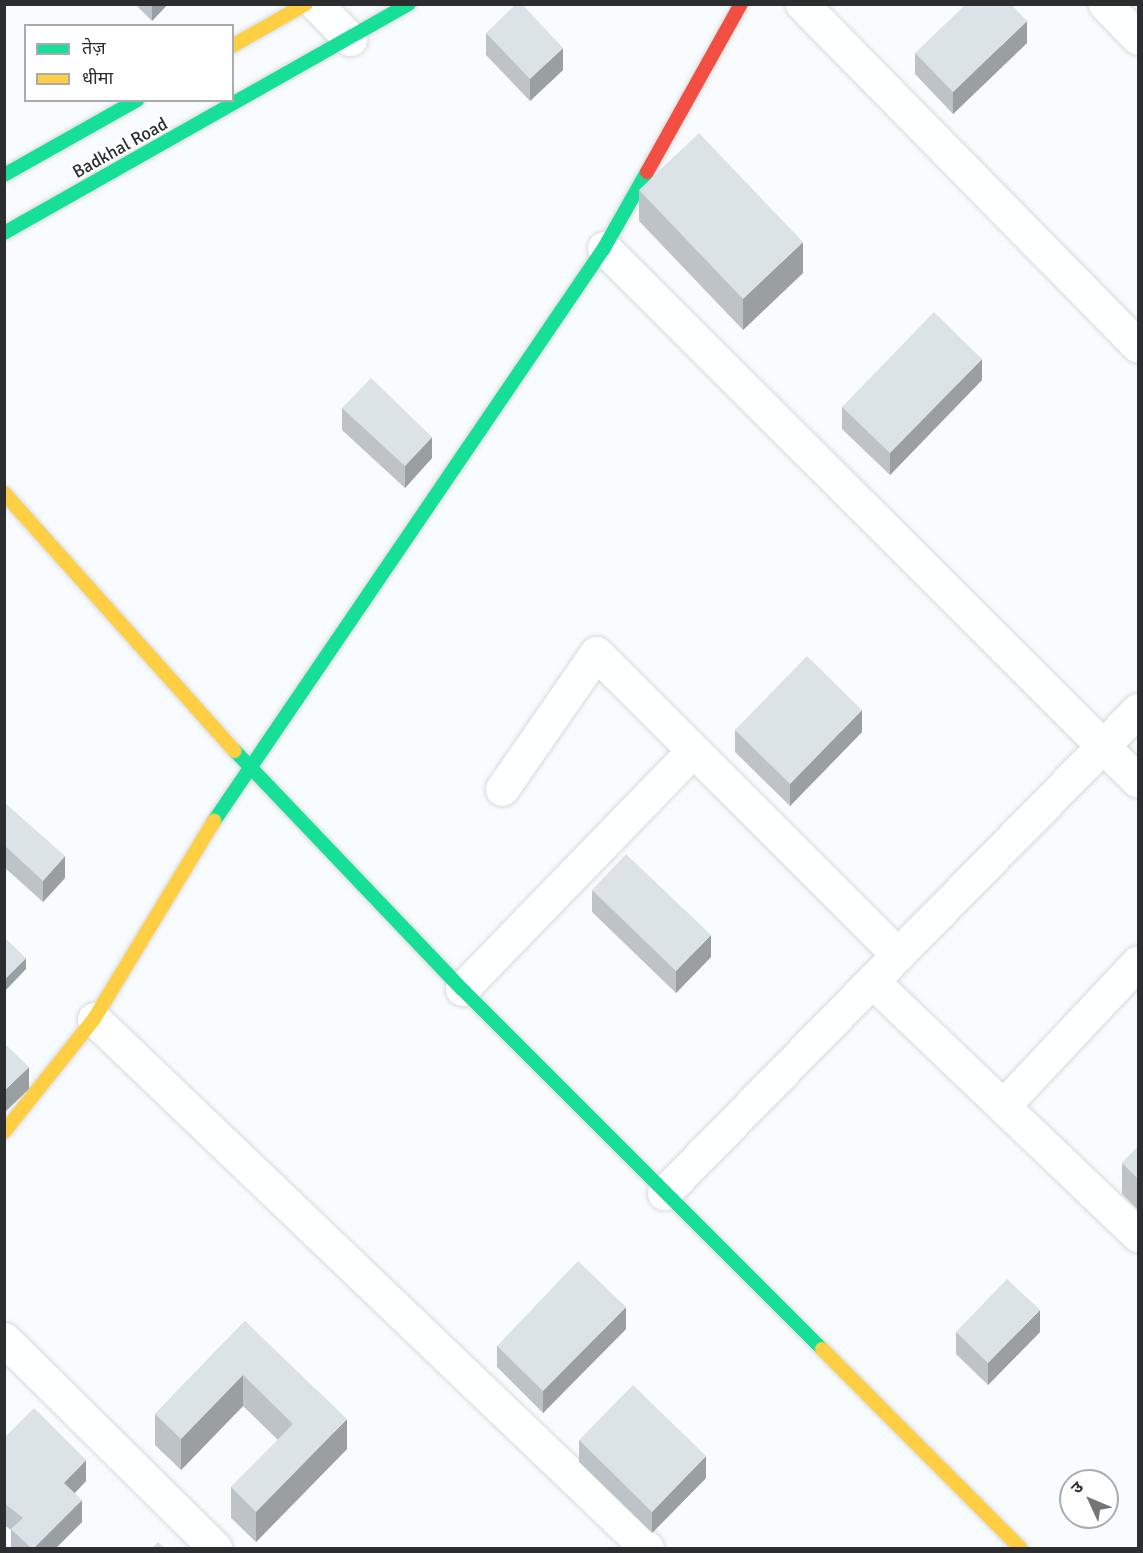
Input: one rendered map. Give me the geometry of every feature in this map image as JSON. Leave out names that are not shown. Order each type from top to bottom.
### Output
[{"type":"street","points":[[234,45],[306,4]]},
{"type":"street","points":[[316,4],[350,39]]},
{"type":"street","name":"Badkhal Road","points":[[4,233],[409,4]]},
{"type":"street","points":[[4,1132],[94,1019],[248,765],[604,248],[741,4]]},
{"type":"street","points":[[802,4],[1138,346]]},
{"type":"street","points":[[1105,4],[1138,38]]},
{"type":"street","name":"Badkhal Road","points":[[4,176],[134,102]]},
{"type":"street","points":[[604,248],[1138,781]]},
{"type":"street","points":[[4,493],[248,765],[462,989],[1020,1548]]},
{"type":"street","points":[[502,789],[597,652],[898,955]]},
{"type":"street","points":[[664,1193],[1138,710]]},
{"type":"street","points":[[462,989],[693,751]]},
{"type":"street","points":[[1003,1106],[1138,962]]},
{"type":"street","points":[[872,981],[1138,1235]]},
{"type":"street","points":[[94,1019],[647,1548]]},
{"type":"street","points":[[4,1339],[215,1548]]},
{"type":"building","points":[[516,4],[522,4],[563,48],[530,79],[486,33]]},
{"type":"building","points":[[966,4],[1011,4],[1027,21],[953,92],[915,53]]},
{"type":"building","points":[[699,133],[803,242],[743,299],[639,190]]},
{"type":"building","points":[[934,312],[982,359],[890,453],[842,407]]},
{"type":"building","points":[[371,378],[432,437],[405,466],[342,408]]},
{"type":"building","points":[[807,656],[862,710],[790,784],[735,730]]},
{"type":"building","points":[[4,802],[65,856],[43,881],[4,845]]},
{"type":"building","points":[[626,854],[711,935],[676,971],[592,890]]},
{"type":"building","points":[[4,937],[26,958],[4,980]]},
{"type":"building","points":[[4,1043],[29,1067],[4,1091]]},
{"type":"building","points":[[1138,1147],[1138,1179],[1122,1163]]},
{"type":"building","points":[[578,1261],[626,1307],[543,1391],[497,1346]]},
{"type":"building","points":[[1007,1279],[1040,1310],[988,1363],[956,1332]]},
{"type":"building","points":[[245,1321],[347,1419],[256,1512],[231,1487],[293,1424],[243,1375],[181,1439],[155,1414]]},
{"type":"building","points":[[633,1385],[706,1456],[652,1512],[579,1440]]},
{"type":"building","points":[[34,1408],[86,1460],[64,1483],[82,1500],[34,1548],[31,1548],[11,1529],[23,1518],[4,1503],[4,1438]]},
{"type":"building","points":[[158,1542],[165,1548],[152,1548]]},
{"type":"traffic: fast","points":[[4,233],[409,4]]},
{"type":"traffic: fast","points":[[4,175],[133,102]]},
{"type":"traffic: fast","points":[[214,821],[604,248],[647,172]]},
{"type":"traffic: fast","points":[[235,751],[462,989],[822,1349]]},
{"type":"traffic: slow","points":[[234,45],[306,4]]},
{"type":"traffic: slow","points":[[4,493],[235,751]]},
{"type":"traffic: slow","points":[[4,1132],[94,1019],[214,821]]},
{"type":"traffic: slow","points":[[822,1349],[1020,1548]]},
{"type":"traffic: jam","points":[[647,172],[741,4]]}]
